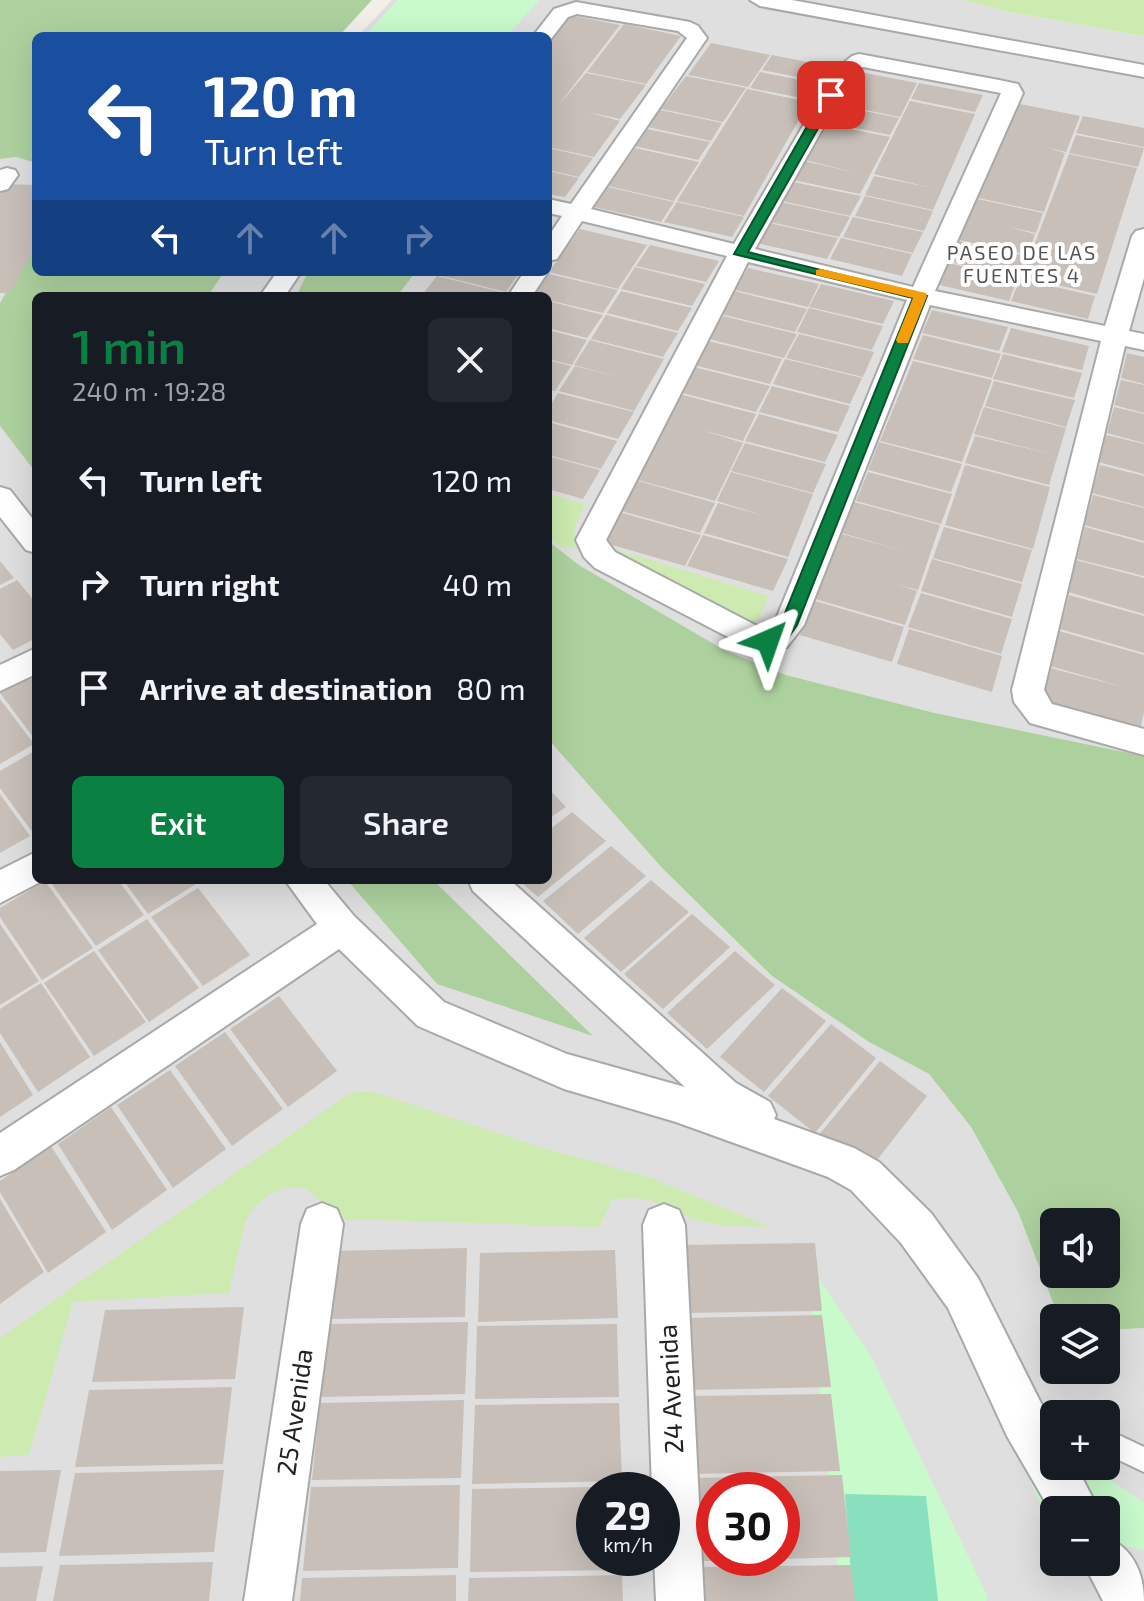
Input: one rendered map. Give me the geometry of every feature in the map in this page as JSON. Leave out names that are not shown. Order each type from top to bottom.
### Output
[{"type":"street","points":[[760,0],[1144,71]]},
{"type":"street","points":[[546,32],[561,13],[576,8],[683,26],[697,38],[552,248]]},
{"type":"street","points":[[867,60],[1010,89],[1012,93],[921,296],[789,625],[776,639],[755,639],[605,560],[594,550],[591,540],[740,254],[846,69],[853,63],[867,60]]},
{"type":"street","points":[[552,207],[921,296],[1130,339]]},
{"type":"street","points":[[1144,236],[1130,339],[1029,697],[1033,707],[1041,714],[1144,742]]},
{"type":"street","points":[[3,505],[32,538]]},
{"type":"street","points":[[0,679],[32,662]]},
{"type":"street","points":[[0,888],[32,869]]},
{"type":"street","points":[[306,884],[341,927],[431,1014],[564,1071],[676,1103],[840,1162]]},
{"type":"street","points":[[490,884],[722,1096],[865,1176],[890,1198],[963,1293],[1038,1421],[1070,1496]]},
{"type":"street","points":[[0,1156],[341,927]]},
{"type":"street","name":"25 Avenida","points":[[268,1601],[322,1224]]},
{"type":"street","name":"24 Avenida","points":[[664,1225],[680,1601]]},
{"type":"street","points":[[1115,1576],[1130,1601]]},
{"type":"lane","points":[[1120,1448],[1144,1460]]},
{"type":"shaded area","name":"PASEO DE LAS FUENTES 4","points":[[392,0],[963,0],[1009,12],[1144,36],[1144,756],[935,713],[786,675],[726,651],[579,565],[552,544],[552,292],[400,292],[413,276],[552,276],[552,32],[362,32]]},
{"type":"shaded area","points":[[16,157],[32,162],[32,247],[0,303],[0,159]]},
{"type":"shaded area","points":[[221,276],[306,276],[298,292],[211,292]]},
{"type":"shaded area","points":[[0,426],[32,468],[32,884],[350,884],[437,984],[445,894],[436,884],[552,884],[552,744],[662,868],[772,976],[869,1042],[929,1074],[971,1127],[1018,1212],[1040,1269],[1040,1288],[1047,1288],[1054,1304],[1040,1304],[1040,1384],[1120,1384],[1120,1329],[1144,1328],[1144,1601],[0,1601]]},
{"type":"green space","points":[[0,0],[372,0],[343,32],[32,32],[32,162],[16,157],[0,159]]},
{"type":"green space","points":[[398,0],[539,0],[511,32],[368,32]]},
{"type":"green space","points":[[963,0],[1144,0],[1144,36],[1009,12]]},
{"type":"green space","points":[[32,247],[32,276],[221,276],[211,292],[32,292],[32,468],[0,426],[0,303]]},
{"type":"green space","points":[[306,276],[413,276],[400,292],[298,292]]},
{"type":"green space","points":[[552,495],[585,504],[574,530],[579,549],[560,546],[552,540]]},
{"type":"green space","points":[[552,544],[579,565],[726,651],[786,675],[935,713],[1144,756],[1144,1328],[1120,1329],[1120,1304],[1054,1304],[1047,1288],[1120,1288],[1120,1208],[1040,1208],[1040,1269],[1018,1212],[971,1127],[929,1074],[869,1042],[772,976],[662,868],[552,744]]},
{"type":"green space","points":[[605,546],[768,596],[760,616],[750,624],[619,559]]},
{"type":"green space","points":[[350,884],[437,884],[593,1036],[437,984]]},
{"type":"green space","points":[[374,1092],[540,1147],[649,1177],[771,1227],[708,1223],[653,1202],[629,1198],[612,1200],[599,1227],[341,1219],[305,1188],[287,1187],[270,1194],[253,1208],[245,1222],[229,1293],[73,1302],[29,1455],[0,1457],[0,1338],[347,1095]]},
{"type":"green space","points":[[806,1259],[872,1358],[988,1597],[986,1601],[841,1601]]},
{"type":"green space","points":[[1040,1462],[1040,1480],[1111,1480],[1144,1503],[1144,1551],[1120,1544],[1120,1496],[1040,1496],[1040,1503],[1022,1464]]},
{"type":"green space","points":[[845,1494],[926,1496],[938,1601],[853,1601]]},
{"type":"building","points":[[564,14],[620,25],[557,107],[586,73],[646,85],[620,119],[587,112],[620,121],[594,157],[552,148],[552,32],[549,32]]},
{"type":"building","points":[[624,24],[681,36],[646,84],[587,72]]},
{"type":"building","points":[[711,43],[770,55],[748,87],[688,75]]},
{"type":"building","points":[[772,55],[832,67],[823,82],[762,70]]},
{"type":"building","points":[[855,71],[917,83],[900,117],[836,104]]},
{"type":"building","points":[[760,72],[822,84],[812,100],[750,88]]},
{"type":"building","points":[[686,76],[746,88],[723,122],[661,109]]},
{"type":"building","points":[[919,83],[983,95],[975,112],[911,99]]},
{"type":"building","points":[[747,89],[809,102],[744,216],[677,201]]},
{"type":"building","points":[[910,101],[975,114],[933,210],[865,195],[874,176],[932,188],[874,174]]},
{"type":"building","points":[[1015,103],[1080,116],[1066,152],[1044,147],[1065,153],[1044,212],[974,197]]},
{"type":"building","points":[[835,105],[899,118],[890,135],[825,122]]},
{"type":"building","points":[[660,110],[722,123],[711,141],[648,127]]},
{"type":"building","points":[[1083,116],[1144,128],[1144,147],[1076,133]]},
{"type":"building","points":[[825,124],[890,137],[860,194],[793,180],[804,161],[857,173],[805,160]]},
{"type":"building","points":[[647,129],[710,142],[698,160],[634,146]]},
{"type":"building","points":[[1076,135],[1144,148],[1138,167],[1069,153]]},
{"type":"building","points":[[635,148],[699,162],[674,201],[608,186]]},
{"type":"building","points":[[552,149],[593,158],[579,177],[552,171]]},
{"type":"building","points":[[1069,154],[1137,168],[1097,294],[1022,277]]},
{"type":"building","points":[[552,172],[579,178],[565,197],[552,195]]},
{"type":"building","points":[[793,182],[861,196],[850,216],[782,201]]},
{"type":"building","points":[[6,184],[32,185],[32,252],[10,293],[0,293],[0,194]]},
{"type":"building","points":[[608,187],[674,202],[661,222],[594,207]]},
{"type":"building","points":[[865,196],[933,211],[924,231],[855,216]]},
{"type":"building","points":[[973,198],[1043,213],[1036,233],[1009,227],[1035,234],[1028,255],[955,239]]},
{"type":"building","points":[[677,202],[744,217],[732,237],[664,222]]},
{"type":"building","points":[[781,202],[850,217],[839,237],[770,222]]},
{"type":"building","points":[[853,217],[923,232],[913,253],[843,237]]},
{"type":"building","points":[[769,223],[838,238],[827,259],[757,243]]},
{"type":"building","points":[[580,229],[647,245],[618,289],[552,273],[552,268]]},
{"type":"building","points":[[841,238],[912,254],[902,276],[830,259]]},
{"type":"building","points":[[954,240],[1026,256],[1018,277],[945,261]]},
{"type":"building","points":[[650,245],[719,261],[706,282],[636,266]]},
{"type":"building","points":[[944,262],[1017,279],[1009,301],[935,284]]},
{"type":"building","points":[[635,267],[705,284],[692,306],[621,289]]},
{"type":"building","points":[[748,268],[819,284],[808,307],[735,290]]},
{"type":"building","points":[[552,275],[618,290],[603,313],[552,301],[552,292],[536,292]]},
{"type":"building","points":[[437,276],[501,292],[424,292]]},
{"type":"building","points":[[442,276],[517,276],[506,292]]},
{"type":"building","points":[[1020,279],[1095,296],[1088,319],[1011,301]]},
{"type":"building","points":[[821,284],[894,301],[883,324],[809,307]]},
{"type":"building","points":[[621,291],[692,308],[678,331],[607,313]]},
{"type":"building","points":[[734,291],[807,309],[795,332],[721,314]]},
{"type":"building","points":[[552,302],[603,315],[587,338],[552,329]]},
{"type":"building","points":[[809,308],[883,326],[872,350],[797,332]]},
{"type":"building","points":[[932,310],[1008,327],[999,351],[922,333]]},
{"type":"building","points":[[606,315],[678,333],[663,357],[591,339]]},
{"type":"building","points":[[723,316],[797,334],[784,358],[709,339]]},
{"type":"building","points":[[1011,328],[1089,346],[1082,370],[1002,352]]},
{"type":"building","points":[[552,331],[587,340],[572,365],[552,360]]},
{"type":"building","points":[[799,334],[874,352],[863,377],[786,358]]},
{"type":"building","points":[[923,335],[1001,354],[992,378],[913,359]]},
{"type":"building","points":[[590,340],[664,359],[634,411],[559,391],[575,366],[625,379],[574,365]]},
{"type":"building","points":[[708,341],[782,359],[770,384],[694,365]]},
{"type":"building","points":[[1127,353],[1144,357],[1144,384],[1121,378]]},
{"type":"building","points":[[1003,354],[1082,373],[1074,398],[993,379]]},
{"type":"building","points":[[785,359],[862,378],[850,404],[773,384]]},
{"type":"building","points":[[552,361],[571,366],[555,391],[552,391]]},
{"type":"building","points":[[913,361],[992,380],[962,462],[880,441]]},
{"type":"building","points":[[694,367],[770,386],[756,412],[679,392]]},
{"type":"building","points":[[1121,380],[1144,385],[1144,413],[1114,405]]},
{"type":"building","points":[[994,381],[1075,400],[1066,427],[985,406]]},
{"type":"building","points":[[772,386],[850,406],[838,432],[759,412]]},
{"type":"building","points":[[558,393],[634,412],[618,439],[552,421],[552,403]]},
{"type":"building","points":[[679,394],[756,414],[743,441],[702,430],[743,443],[715,501],[634,479]]},
{"type":"building","points":[[984,407],[1066,428],[1049,485],[965,463],[975,436],[1054,455],[974,434]]},
{"type":"building","points":[[1114,407],[1144,414],[1144,443],[1107,433]]},
{"type":"building","points":[[759,414],[838,435],[825,462],[745,441]]},
{"type":"building","points":[[552,423],[617,441],[601,469],[552,456]]},
{"type":"building","points":[[1106,435],[1144,444],[1144,474],[1098,462]]},
{"type":"building","points":[[879,442],[962,464],[951,492],[868,470]]},
{"type":"building","points":[[745,443],[826,464],[813,493],[731,471]]},
{"type":"building","points":[[552,457],[600,470],[583,499],[552,490]]},
{"type":"building","points":[[965,465],[1050,487],[1033,549],[945,525]]},
{"type":"building","points":[[1100,465],[1144,476],[1144,507],[1092,493]]},
{"type":"building","points":[[731,472],[813,494],[788,557],[704,533],[718,503],[765,516],[717,501]]},
{"type":"building","points":[[868,472],[952,494],[941,524],[856,501]]},
{"type":"building","points":[[635,480],[715,503],[700,533],[618,510]]},
{"type":"building","points":[[1093,495],[1144,508],[1144,541],[1084,525]]},
{"type":"building","points":[[854,502],[940,525],[918,590],[896,584],[917,591],[905,625],[815,599],[842,534],[910,553],[842,533]]},
{"type":"building","points":[[619,512],[701,535],[685,566],[602,542]]},
{"type":"building","points":[[944,527],[1032,550],[1022,582],[933,558]]},
{"type":"building","points":[[1085,527],[1144,543],[1144,576],[1077,559]]},
{"type":"building","points":[[703,535],[788,559],[773,591],[687,566]]},
{"type":"building","points":[[932,559],[1022,584],[1012,617],[921,591]]},
{"type":"building","points":[[1076,560],[1144,578],[1144,614],[1068,592]]},
{"type":"building","points":[[0,561],[14,578],[0,585]]},
{"type":"building","points":[[17,580],[32,598],[32,640],[13,650],[0,634],[0,589]]},
{"type":"building","points":[[921,593],[1012,619],[1001,654],[908,627]]},
{"type":"building","points":[[1069,595],[1144,616],[1144,653],[1060,629]]},
{"type":"building","points":[[815,601],[904,627],[892,662],[800,635]]},
{"type":"building","points":[[909,629],[1002,656],[992,692],[897,664]]},
{"type":"building","points":[[1059,631],[1144,655],[1144,712],[1139,734],[1040,704],[1050,668],[1127,688],[1050,666]]},
{"type":"building","points":[[32,671],[32,736],[0,693],[0,689]]},
{"type":"building","points":[[0,699],[32,745],[0,764]]},
{"type":"building","points":[[32,752],[32,832],[0,788],[0,771]]},
{"type":"building","points":[[552,792],[566,807],[552,816]]},
{"type":"building","points":[[0,794],[30,836],[0,853]]},
{"type":"building","points":[[572,812],[606,841],[538,897],[523,884],[552,884],[552,828]]},
{"type":"building","points":[[611,846],[646,876],[578,934],[543,901]]},
{"type":"building","points":[[651,880],[689,912],[621,972],[584,938]]},
{"type":"building","points":[[40,884],[47,884],[93,948],[42,980],[0,917],[0,908]]},
{"type":"building","points":[[52,884],[121,884],[144,915],[96,946]]},
{"type":"building","points":[[126,884],[196,884],[148,914]]},
{"type":"building","points":[[198,888],[250,955],[203,986],[151,917]]},
{"type":"building","points":[[692,914],[730,947],[663,1009],[624,974]]},
{"type":"building","points":[[147,919],[199,988],[149,1022],[98,950]]},
{"type":"building","points":[[0,924],[39,981],[0,1005]]},
{"type":"building","points":[[94,951],[146,1022],[94,1056],[44,983]]},
{"type":"building","points":[[735,951],[775,985],[707,1049],[667,1013]]},
{"type":"building","points":[[41,983],[90,1057],[38,1092],[0,1033],[0,1009]]},
{"type":"building","points":[[782,988],[826,1021],[764,1092],[720,1057]]},
{"type":"building","points":[[279,996],[337,1071],[288,1107],[230,1029]]},
{"type":"building","points":[[831,1024],[876,1058],[815,1133],[768,1096]]},
{"type":"building","points":[[225,1032],[283,1109],[232,1146],[175,1066]]},
{"type":"building","points":[[0,1042],[33,1095],[0,1117]]},
{"type":"building","points":[[880,1061],[927,1096],[866,1174],[818,1136]]},
{"type":"building","points":[[170,1070],[226,1149],[173,1188],[117,1105]]},
{"type":"building","points":[[111,1107],[167,1190],[112,1230],[58,1144]]},
{"type":"building","points":[[51,1146],[106,1232],[48,1273],[0,1192],[0,1181]]},
{"type":"building","points":[[0,1199],[44,1272],[0,1304]]},
{"type":"building","points":[[815,1243],[822,1311],[683,1313],[679,1245]]},
{"type":"building","points":[[467,1248],[465,1317],[325,1319],[332,1251]]},
{"type":"building","points":[[615,1250],[618,1318],[478,1322],[480,1253]]},
{"type":"building","points":[[244,1307],[235,1379],[92,1382],[105,1310]]},
{"type":"building","points":[[822,1315],[831,1387],[687,1390],[684,1318]]},
{"type":"building","points":[[468,1322],[465,1394],[321,1397],[328,1324]]},
{"type":"building","points":[[617,1324],[619,1397],[475,1399],[477,1326]]},
{"type":"building","points":[[232,1387],[223,1464],[75,1467],[89,1390]]},
{"type":"building","points":[[831,1394],[840,1471],[691,1474],[687,1396]]},
{"type":"building","points":[[464,1400],[461,1478],[312,1480],[320,1403]]},
{"type":"building","points":[[619,1403],[622,1472],[576,1472],[576,1482],[472,1484],[475,1405]]},
{"type":"building","points":[[61,1470],[46,1552],[0,1553],[0,1471]]},
{"type":"building","points":[[224,1470],[214,1552],[59,1556],[75,1473]]},
{"type":"building","points":[[842,1475],[851,1557],[800,1558],[800,1476]]},
{"type":"building","points":[[694,1478],[696,1478],[696,1520]]},
{"type":"building","points":[[460,1485],[458,1568],[303,1571],[311,1487]]},
{"type":"building","points":[[576,1488],[576,1571],[470,1572],[472,1489]]},
{"type":"building","points":[[213,1562],[209,1601],[53,1601],[60,1565]]},
{"type":"building","points":[[851,1565],[855,1601],[699,1601],[698,1576],[800,1576],[800,1566]]},
{"type":"building","points":[[43,1566],[36,1601],[0,1601],[0,1567]]},
{"type":"building","points":[[456,1575],[456,1601],[300,1601],[302,1578]]},
{"type":"building","points":[[622,1576],[623,1601],[468,1601],[469,1578]]},
{"type":"slow traffic","points":[[821,273],[921,296],[903,340]]},
{"type":"district","name":"PASEO DE LAS FUENTES 4","points":[[1022,264]]},
{"type":"route","points":[[768,641],[781,636],[789,625],[921,296],[740,254],[831,95]]}]
